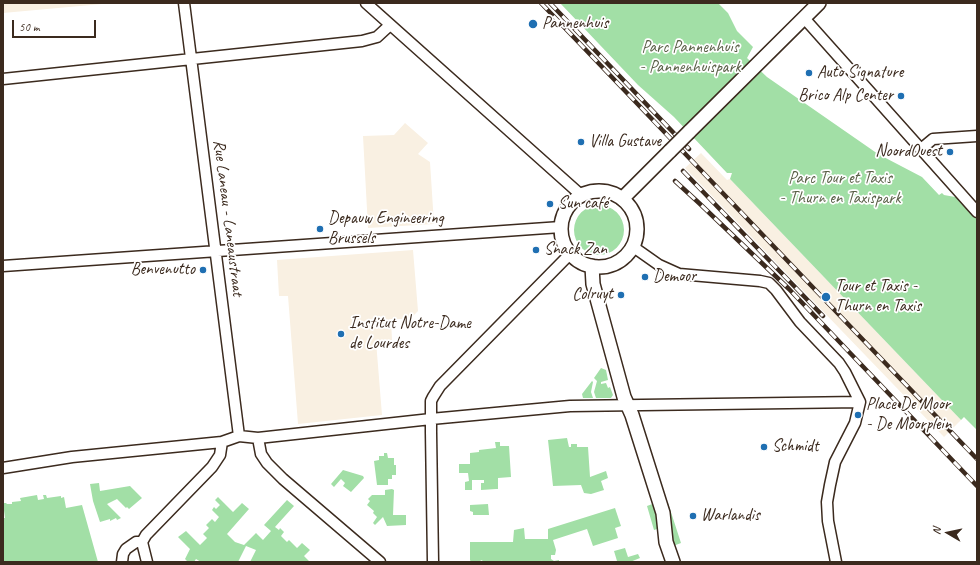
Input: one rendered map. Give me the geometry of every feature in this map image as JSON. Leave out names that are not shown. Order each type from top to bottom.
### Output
[{"type":"street","name":"Rue Laneau - Laneaustraat","points":[[184,3],[239,436]]},
{"type":"street","points":[[366,3],[581,195]]},
{"type":"street","points":[[622,199],[818,3]]},
{"type":"street","points":[[804,18],[977,212]]},
{"type":"street","points":[[3,79],[362,40],[377,37],[390,25]]},
{"type":"street","points":[[920,149],[933,139],[977,136]]},
{"type":"street","points":[[589,192],[606,192],[614,194],[622,199],[634,216],[636,226],[636,236],[628,253],[614,263],[606,266],[592,266],[584,264],[570,254],[562,240],[561,227],[562,219],[569,205],[581,195],[589,192]]},
{"type":"street","points":[[3,266],[561,227]]},
{"type":"street","points":[[632,246],[659,265],[679,274],[760,280],[769,284],[776,290],[800,322],[839,363],[860,402],[855,423],[836,462],[827,502],[828,521],[836,562]]},
{"type":"street","points":[[433,562],[431,401],[435,392],[570,254]]},
{"type":"street","points":[[592,266],[593,284],[624,397],[632,415],[663,512],[666,542],[673,562]]},
{"type":"street","points":[[3,468],[72,457],[222,442],[239,436],[258,438],[564,406],[860,402]]},
{"type":"street","points":[[258,438],[263,459],[272,469],[380,562]]},
{"type":"street","points":[[147,562],[142,542],[146,535],[212,467],[220,455],[222,442]]},
{"type":"street","points":[[122,562],[123,554],[126,548],[136,542],[142,542]]},
{"type":"shaded area","points":[[3,3],[113,3],[3,13]]},
{"type":"shaded area","points":[[405,123],[428,143],[418,154],[430,162],[434,224],[368,228],[363,136],[394,135]]},
{"type":"shaded area","name":"Tour et Taxis - Thurn en Taxis","points":[[701,153],[727,180],[730,179],[961,420],[944,437],[685,168]]},
{"type":"shaded area","name":"Institut Notre-Dame de Lourdes","points":[[413,250],[418,311],[407,322],[403,319],[391,319],[392,340],[376,341],[382,415],[298,424],[288,296],[279,296],[277,260]]},
{"type":"green space","points":[[560,3],[718,3],[728,13],[737,31],[753,47],[747,58],[767,77],[878,154],[922,177],[939,195],[942,193],[944,195],[977,201],[977,430],[964,417],[961,420],[730,179],[732,173],[727,173],[674,117],[638,85]]},
{"type":"green space","points":[[599,205],[608,207],[619,216],[624,230],[622,239],[613,250],[599,255],[590,253],[579,244],[574,230],[576,221],[585,210]]},
{"type":"green space","points":[[601,368],[606,370],[608,380],[601,382],[601,384],[606,383],[608,388],[610,387],[613,395],[611,398],[596,398],[594,392],[597,381],[594,378]]},
{"type":"green space","points":[[592,381],[591,392],[593,398],[583,398],[582,394]]},
{"type":"green space","points":[[567,438],[569,447],[571,447],[571,444],[577,444],[577,447],[588,447],[590,477],[606,471],[608,478],[601,481],[604,490],[591,494],[584,493],[581,485],[553,486],[548,440]]},
{"type":"green space","points":[[495,442],[500,442],[500,446],[509,446],[511,477],[498,478],[498,489],[481,490],[481,483],[484,483],[484,480],[472,480],[472,490],[465,490],[465,482],[469,481],[468,473],[459,473],[459,464],[470,464],[470,453],[479,452],[479,450],[496,448]]},
{"type":"green space","points":[[384,453],[387,453],[388,458],[394,458],[396,475],[392,475],[392,479],[388,479],[388,485],[377,485],[374,461],[379,460],[379,456],[384,456]]},
{"type":"green space","points":[[343,470],[363,476],[364,478],[351,492],[343,486],[345,483],[341,479],[334,487],[331,484]]},
{"type":"green space","points":[[99,483],[100,491],[130,486],[142,498],[129,509],[117,499],[107,504],[121,518],[117,520],[116,518],[110,521],[110,519],[100,522],[93,501],[90,484]]},
{"type":"green space","points":[[385,490],[394,490],[393,515],[406,515],[406,525],[387,526],[383,517],[375,525],[373,523],[377,517],[373,513],[374,511],[367,505],[370,501],[368,499],[372,495],[385,495]]},
{"type":"green space","points":[[37,495],[38,500],[44,499],[43,495],[46,495],[47,498],[64,497],[66,508],[82,505],[98,562],[3,562],[3,518],[5,518],[3,503],[12,504],[12,502],[21,501],[20,498]]},
{"type":"green space","points":[[218,497],[233,512],[242,503],[249,509],[227,534],[235,542],[244,545],[256,533],[263,540],[271,531],[264,525],[287,500],[294,506],[275,527],[279,530],[280,528],[284,532],[281,536],[287,542],[289,540],[297,548],[302,543],[310,550],[304,556],[310,562],[250,562],[256,550],[246,546],[238,562],[201,562],[196,559],[194,562],[188,562],[185,559],[190,549],[178,537],[186,531],[200,545],[207,538],[203,534],[209,528],[206,525],[212,519],[215,522],[219,517],[212,510],[214,507],[216,509],[220,505],[215,500]]},
{"type":"green space","points":[[655,503],[660,528],[654,530],[647,506]]},
{"type":"green space","points":[[668,503],[681,543],[673,546],[665,504]]},
{"type":"green space","points":[[488,504],[489,515],[473,515],[473,512],[470,511],[470,505]]},
{"type":"green space","points":[[615,508],[621,526],[615,528],[618,538],[593,546],[587,529],[553,540],[556,550],[555,555],[551,555],[551,559],[554,561],[559,560],[559,562],[485,562],[481,560],[480,562],[471,562],[470,560],[470,542],[513,542],[514,530],[524,528],[525,539],[548,539],[548,529]]},
{"type":"green space","points":[[625,548],[628,557],[638,554],[640,558],[630,562],[615,562],[617,561],[614,551]]},
{"type":"railway","points":[[541,3],[977,459]]},
{"type":"railway","points":[[550,3],[689,149]]},
{"type":"railway","points":[[683,171],[823,316]]},
{"type":"railway","points":[[675,181],[789,289],[977,486]]},
{"type":"place","name":"Pannenhuis","points":[[533,24]]},
{"type":"place","name":"Auto Signature","points":[[809,73]]},
{"type":"place","name":"Brico Alp Center","points":[[901,96]]},
{"type":"place","name":"Villa Gustave","points":[[581,142]]},
{"type":"place","name":"NoordOuest","points":[[950,152]]},
{"type":"place","name":"Sun café","points":[[550,204]]},
{"type":"place","name":"Depauw Engineering Brussels","points":[[320,229]]},
{"type":"place","name":"Snack Zan","points":[[536,250]]},
{"type":"place","name":"Benvenutto","points":[[203,270]]},
{"type":"place","name":"Demoor","points":[[645,277]]},
{"type":"place","name":"Colruyt","points":[[621,295]]},
{"type":"place","name":"Tour et Taxis - Thurn en Taxis","points":[[826,297]]},
{"type":"place","name":"Institut Notre-Dame de Lourdes","points":[[341,334]]},
{"type":"place","name":"Place De Moor - De Moorplein","points":[[858,415]]},
{"type":"place","name":"Schmidt","points":[[764,447]]},
{"type":"place","name":"Warlandis","points":[[693,516]]},
{"type":"park label","name":"Parc Pannenhuis - Pannenhuispark","points":[[690,58]]},
{"type":"park label","name":"Parc Tour et Taxis - Thurn en Taxispark","points":[[840,189]]}]
